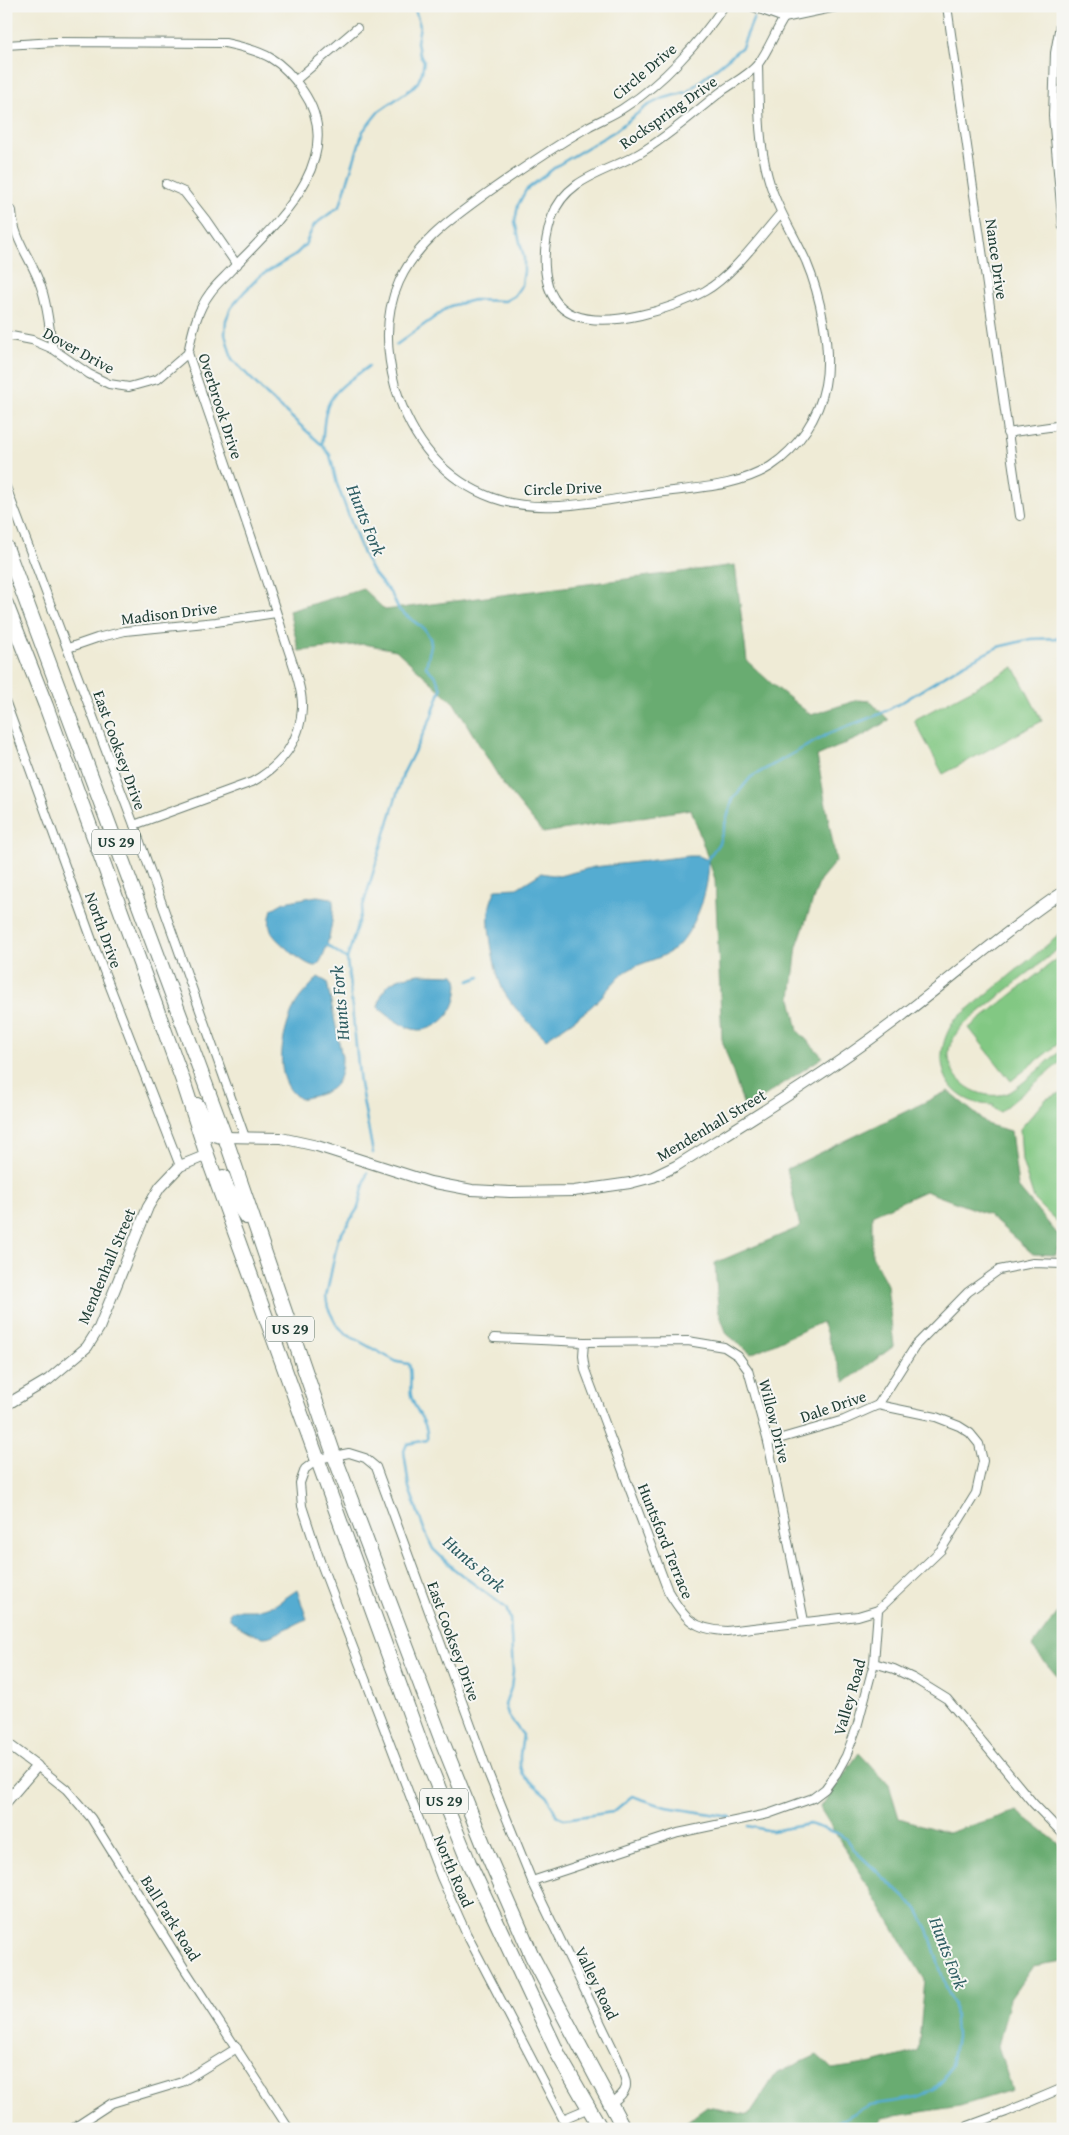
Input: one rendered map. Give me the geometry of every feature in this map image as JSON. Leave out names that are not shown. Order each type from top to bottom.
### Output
[{"type":"highway","name":"US 29","points":[[6,547],[225,1137],[334,1455],[442,1741],[487,1854],[532,1956],[624,2129]]},
{"type":"highway","name":"US 29","points":[[6,604],[46,706],[183,1081],[206,1155],[422,1747],[469,1863],[559,2056],[601,2129]]},
{"type":"highway","points":[[183,1081],[213,1134],[225,1137]]},
{"type":"highway","points":[[206,1155],[216,1158],[227,1188],[258,1234]]},
{"type":"street","name":"Circle Drive","points":[[724,6],[710,27],[688,52],[653,85],[626,107],[591,125],[527,165],[466,209],[423,244],[408,265],[393,296],[387,334],[388,354],[402,410],[422,446],[447,473],[478,492],[505,502],[537,505],[593,502],[690,489],[732,481],[768,468],[790,450],[814,417],[821,401],[827,372],[821,310],[813,283],[807,264],[781,213],[767,175],[761,142],[758,64]]},
{"type":"street","points":[[751,6],[784,18],[841,6]]},
{"type":"street","name":"Nance Drive","points":[[946,6],[1020,516]]},
{"type":"street","points":[[1063,8],[1055,53],[1053,116],[1063,227]]},
{"type":"street","name":"Rockspring Drive","points":[[781,213],[728,272],[706,290],[682,302],[650,314],[594,319],[573,315],[556,301],[550,289],[544,260],[546,244],[558,202],[568,190],[585,178],[642,152],[758,64],[784,18]]},
{"type":"street","points":[[296,80],[357,28]]},
{"type":"street","name":"Overbrook Drive","points":[[6,45],[55,42],[226,44],[248,48],[270,56],[296,80],[311,102],[318,128],[317,152],[310,175],[289,207],[209,294],[192,331],[188,354],[276,612],[300,689],[302,707],[300,723],[293,743],[286,755],[276,766],[252,782],[134,825]]},
{"type":"street","points":[[166,184],[184,192],[237,265]]},
{"type":"street","points":[[12,211],[17,239],[36,273],[42,289],[52,349]]},
{"type":"street","name":"Dover Drive","points":[[6,335],[32,340],[52,349],[89,374],[109,384],[129,387],[158,379],[188,354]]},
{"type":"street","points":[[1008,433],[1063,425]]},
{"type":"street","name":"East Cooksey Drive","points":[[6,487],[134,825],[245,1137]]},
{"type":"street","name":"Madison Drive","points":[[68,648],[125,631],[216,622],[276,612]]},
{"type":"street","name":"North Drive","points":[[6,703],[93,943],[180,1166]]},
{"type":"street","name":"Mendenhall Street","points":[[225,1137],[281,1138],[317,1146],[430,1182],[472,1190],[510,1192],[574,1191],[630,1183],[652,1177],[676,1166],[823,1074],[952,978],[1019,923],[1063,892]]},
{"type":"street","name":"Mendenhall Street","points":[[6,1405],[48,1380],[87,1346],[99,1328],[148,1207],[160,1187],[180,1166],[206,1155]]},
{"type":"street","points":[[878,1610],[941,1550],[976,1493],[982,1475],[983,1459],[979,1444],[970,1433],[959,1426],[936,1417],[878,1405],[916,1345],[968,1292],[999,1270],[1033,1263],[1063,1264]]},
{"type":"street","name":"Willow Drive","points":[[494,1338],[584,1342],[688,1341],[724,1347],[738,1356],[748,1370],[768,1442],[804,1621]]},
{"type":"street","name":"Huntsford Terrace","points":[[584,1342],[583,1356],[592,1388],[668,1591],[680,1612],[693,1623],[709,1630],[727,1631],[858,1616],[878,1610]]},
{"type":"street","name":"Dale Drive","points":[[768,1442],[844,1420],[878,1405]]},
{"type":"street","name":"East Cooksey Drive","points":[[318,1459],[350,1453],[365,1458],[376,1467],[489,1775],[532,1881]]},
{"type":"street","name":"North Road","points":[[318,1459],[305,1469],[300,1483],[302,1506],[320,1561],[441,1877],[466,1933],[562,2119],[589,2108]]},
{"type":"street","name":"Valley Road","points":[[610,2104],[623,2095],[626,2086],[618,2059],[532,1881],[678,1833],[768,1814],[813,1798],[824,1789],[836,1774],[846,1756],[857,1727],[874,1663],[878,1610]]},
{"type":"street","points":[[874,1663],[906,1675],[946,1699],[1033,1803],[1063,1834]]},
{"type":"street","name":"Ball Park Road","points":[[6,1743],[66,1789],[91,1818],[186,1971],[289,2129]]},
{"type":"street","points":[[6,1802],[37,1766]]},
{"type":"street","points":[[72,2129],[112,2103],[182,2082],[237,2048]]},
{"type":"street","points":[[968,2126],[1063,2088]]},
{"type":"green space","points":[[735,565],[747,661],[811,715],[858,700],[870,701],[889,720],[863,736],[817,756],[836,861],[820,880],[797,946],[791,998],[798,1031],[823,1057],[745,1109],[722,1040],[715,879],[691,809],[543,833],[503,784],[454,703],[396,650],[364,644],[299,651],[289,611],[363,589],[385,610]]},
{"type":"green space","points":[[1014,667],[1042,721],[943,774],[914,720]]},
{"type":"green space","points":[[1063,932],[1063,945],[962,1026],[954,1037],[949,1050],[953,1071],[959,1080],[967,1087],[987,1095],[998,1095],[1013,1090],[1063,1049],[1063,1060],[999,1113],[993,1107],[994,1105],[977,1103],[963,1097],[953,1088],[946,1077],[942,1064],[942,1050],[946,1036],[954,1021]]},
{"type":"green space","points":[[1063,954],[1063,1040],[1011,1081],[969,1028]]},
{"type":"green space","points":[[948,1091],[989,1125],[1011,1131],[1018,1187],[1060,1237],[1056,1255],[1033,1254],[987,1214],[925,1191],[872,1215],[872,1255],[887,1285],[894,1346],[845,1382],[822,1322],[751,1354],[727,1334],[718,1310],[715,1263],[800,1227],[787,1169]]},
{"type":"green space","points":[[1063,1092],[1063,1228],[1034,1199],[1022,1161],[1020,1129],[1046,1099]]},
{"type":"green space","points":[[1063,1606],[1063,1683],[1032,1647]]},
{"type":"green space","points":[[859,1753],[889,1785],[899,1818],[948,1833],[1017,1811],[1063,1847],[1063,1961],[1033,1966],[1010,1999],[998,2046],[1012,2090],[960,2106],[882,2118],[872,2129],[676,2129],[707,2107],[749,2115],[776,2074],[817,2055],[832,2069],[873,2063],[918,2051],[925,1980],[820,1808]]},
{"type":"water","points":[[699,856],[708,860],[707,883],[695,921],[681,942],[666,954],[625,972],[588,1010],[546,1039],[512,1004],[503,990],[497,973],[489,929],[490,905],[496,889],[517,888],[541,873],[559,876],[594,867]]},
{"type":"water","points":[[317,896],[332,898],[333,913],[327,946],[319,963],[315,966],[305,962],[284,946],[273,935],[269,923],[272,909],[284,902]]},
{"type":"water","points":[[419,974],[454,975],[458,986],[456,1000],[445,1019],[433,1027],[418,1030],[402,1025],[378,1007],[387,986],[397,979]]},
{"type":"water","points":[[318,977],[327,982],[342,1057],[340,1077],[332,1088],[326,1092],[300,1099],[291,1091],[285,1080],[282,1069],[283,1043],[296,1003]]},
{"type":"water","points":[[297,1590],[307,1619],[273,1635],[264,1637],[255,1635],[241,1628],[230,1619],[229,1614],[233,1610],[256,1610],[275,1605]]},
{"type":"waterway","name":"Hunts Fork","points":[[373,1153],[360,1084],[347,959],[403,774],[431,718],[441,689],[436,677],[426,667],[431,645],[430,638],[424,629],[399,610],[392,595],[372,571],[363,554],[337,484],[330,455],[322,445],[266,394],[232,359],[225,334],[226,320],[231,308],[244,292],[260,276],[294,256],[305,245],[314,225],[340,206],[363,131],[379,111],[418,82],[424,61],[419,53],[417,42],[420,26],[414,6]]},
{"type":"waterway","points":[[396,345],[450,306],[474,300],[505,301],[514,296],[522,285],[524,271],[524,258],[515,222],[518,205],[526,190],[558,165],[615,131],[647,106],[661,99],[687,92],[742,47],[754,17]]},
{"type":"waterway","points":[[322,445],[325,414],[329,403],[335,393],[369,366]]},
{"type":"waterway","points":[[707,860],[719,843],[733,799],[751,777],[830,733],[880,714],[962,665],[998,647],[1031,639],[1063,638]]},
{"type":"waterway","points":[[324,943],[347,959]]},
{"type":"waterway","points":[[469,981],[480,977]]},
{"type":"waterway","name":"Hunts Fork","points":[[367,1173],[358,1208],[338,1239],[326,1297],[328,1308],[336,1324],[346,1334],[397,1362],[409,1364],[411,1395],[427,1434],[427,1440],[407,1444],[404,1451],[409,1488],[433,1549],[454,1569],[506,1608],[510,1619],[513,1672],[511,1688],[505,1705],[509,1717],[523,1735],[520,1755],[520,1766],[523,1775],[547,1796],[557,1816],[564,1819],[613,1812],[632,1796],[666,1807],[731,1817]]},
{"type":"waterway","name":"Hunts Fork","points":[[748,1826],[772,1831],[809,1824],[837,1833],[846,1839],[852,1848],[917,1909],[928,1929],[946,1988],[954,2004],[956,2037],[951,2065],[944,2079],[934,2089],[918,2098],[869,2105],[838,2122],[830,2129]]}]
